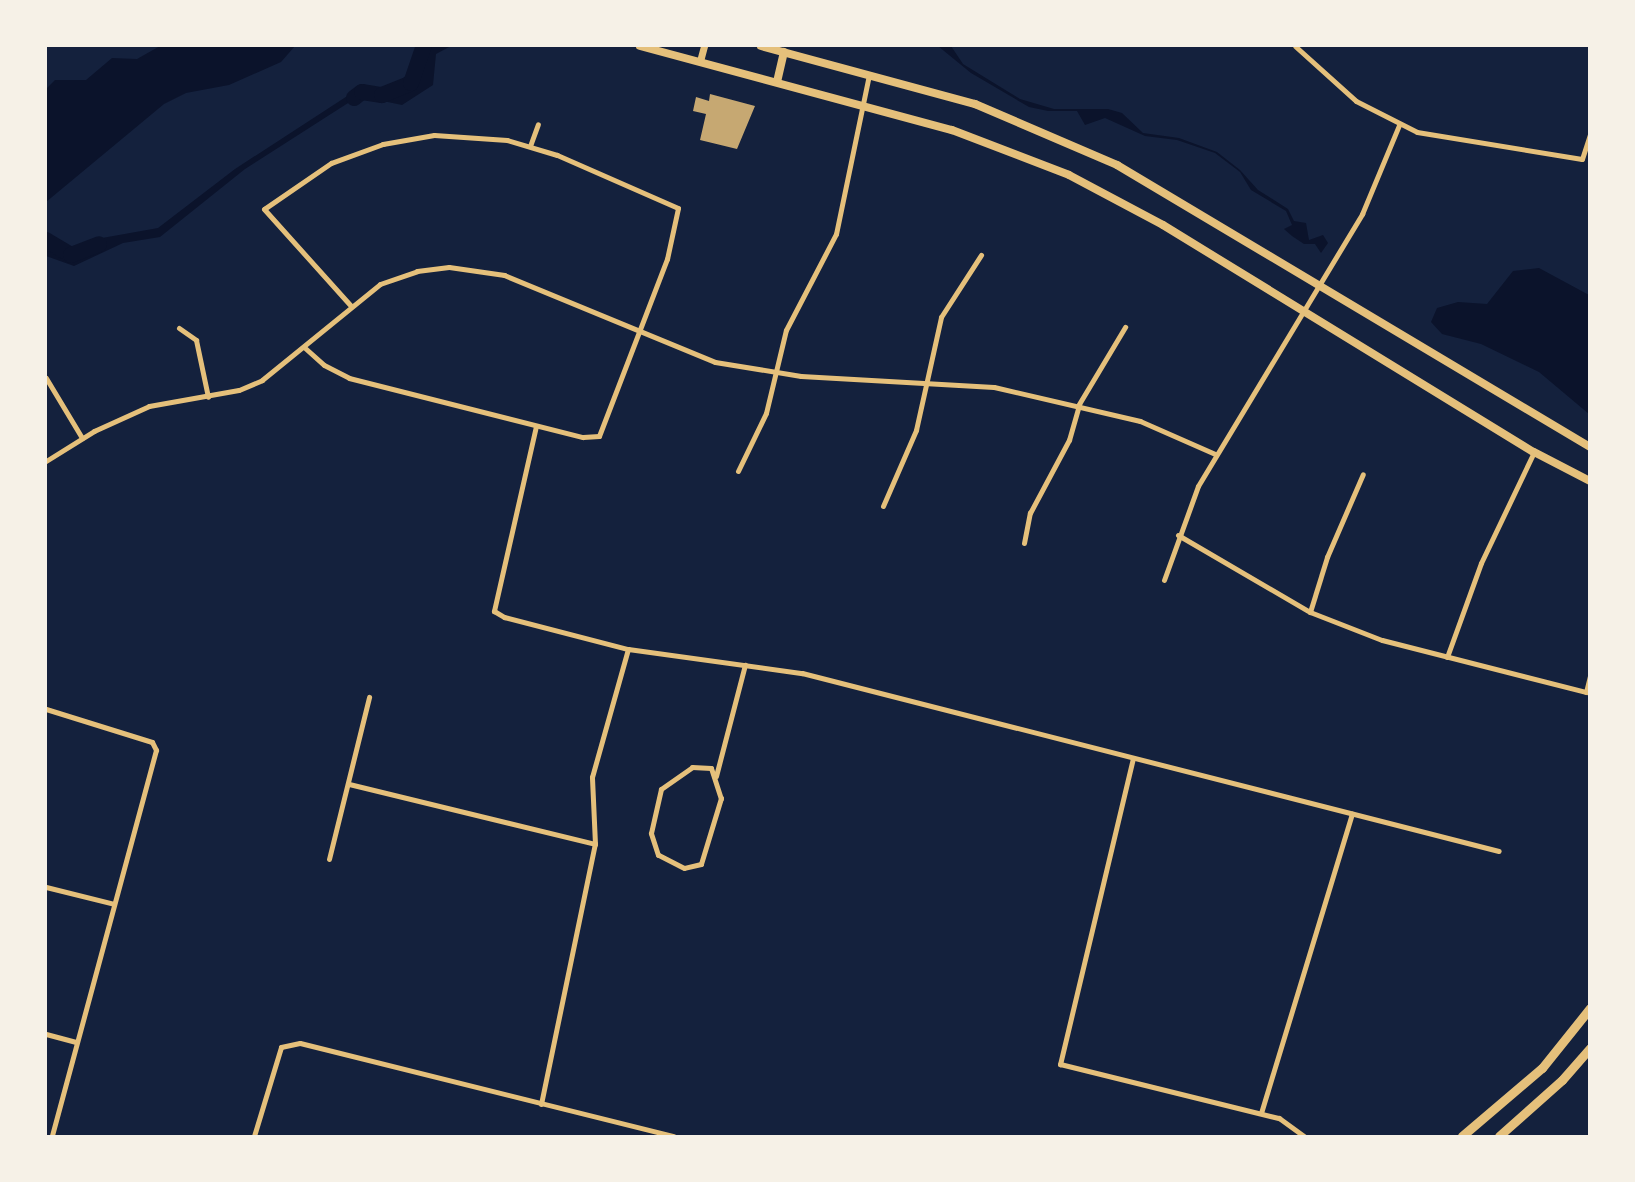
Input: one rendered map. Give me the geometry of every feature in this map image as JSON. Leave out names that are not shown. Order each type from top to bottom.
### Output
[{"type":"main road","points":[[640,46],[965,134],[1069,175],[1163,225],[1534,452],[1590,481]]},
{"type":"main road","points":[[761,46],[975,104],[1065,140],[1154,184],[1590,447]]},
{"type":"main road","points":[[777,82],[784,52]]},
{"type":"main road","points":[[1462,1136],[1542,1068],[1590,1008]]},
{"type":"main road","points":[[1499,1136],[1562,1080],[1590,1048]]},
{"type":"street","points":[[700,61],[704,46]]},
{"type":"street","points":[[1295,46],[1356,101],[1399,125],[1437,136],[1582,159],[1590,134]]},
{"type":"street","points":[[738,471],[766,414],[786,330],[836,234],[860,104],[869,74]]},
{"type":"street","points":[[530,146],[538,124]]},
{"type":"street","points":[[1164,580],[1178,535],[1214,454],[1368,203],[1399,125]]},
{"type":"street","points":[[305,348],[342,376],[583,437],[604,431],[637,332],[667,259],[678,208],[530,146],[460,134],[383,144],[331,163],[264,209],[350,306]]},
{"type":"street","points":[[883,506],[910,449],[941,317],[981,255]]},
{"type":"street","points":[[46,461],[82,438],[149,406],[208,397],[262,380],[305,348],[350,306],[380,284],[402,275],[435,268],[470,268],[522,282],[637,332],[715,362],[775,373],[925,380],[993,387],[1079,404],[1140,421],[1214,454]]},
{"type":"street","points":[[1024,543],[1030,513],[1069,440],[1079,404],[1125,327]]},
{"type":"street","points":[[179,328],[196,340],[208,397]]},
{"type":"street","points":[[46,377],[82,438]]},
{"type":"street","points":[[536,426],[494,611],[628,649],[802,673],[1499,851]]},
{"type":"street","points":[[1447,657],[1475,575],[1534,452]]},
{"type":"street","points":[[1310,612],[1327,557],[1363,474]]},
{"type":"street","points":[[1178,535],[1224,558],[1310,612],[1382,640],[1586,692],[1590,676]]},
{"type":"street","points":[[541,1104],[595,844],[592,777],[628,649]]},
{"type":"street","points":[[716,776],[711,768],[692,767],[661,789],[651,833],[658,855],[684,868],[701,864],[721,798],[716,776],[745,665]]},
{"type":"street","points":[[329,859],[369,697]]},
{"type":"street","points":[[46,709],[152,741],[155,754],[52,1136]]},
{"type":"street","points":[[1133,758],[1060,1063],[1279,1118],[1304,1136]]},
{"type":"street","points":[[349,784],[595,844]]},
{"type":"street","points":[[1261,1113],[1352,813]]},
{"type":"street","points":[[46,887],[114,904]]},
{"type":"street","points":[[46,1034],[76,1042]]},
{"type":"street","points":[[254,1136],[281,1047],[300,1044],[674,1136]]},
{"type":"water","points":[[160,46],[295,46],[281,62],[229,85],[186,93],[164,104],[46,202],[46,89],[55,80],[86,80],[112,58],[137,59]]},
{"type":"water","points":[[418,46],[451,46],[436,54],[433,85],[402,105],[359,96],[245,169],[160,237],[123,243],[74,266],[46,256],[46,237],[54,251],[73,255],[102,238],[158,228],[235,169],[355,91],[379,97],[411,72],[420,71],[426,61]]},
{"type":"water","points":[[938,46],[951,46],[963,64],[1020,99],[1054,109],[1108,109],[1122,113],[1143,133],[1179,138],[1217,152],[1240,170],[1258,190],[1288,209],[1294,221],[1306,223],[1309,240],[1323,235],[1328,243],[1321,253],[1315,244],[1304,244],[1292,236],[1284,229],[1292,225],[1286,211],[1251,190],[1240,172],[1215,153],[1177,140],[1145,136],[1105,118],[1085,125],[1077,111],[1048,111],[1029,107],[971,73]]},
{"type":"water","points":[[1539,268],[1589,295],[1589,414],[1539,372],[1481,344],[1442,334],[1431,322],[1437,308],[1458,302],[1487,304],[1513,271]]},
{"type":"building","points":[[710,94],[755,106],[737,149],[700,140],[706,114],[693,111],[696,97],[709,101]]},
{"type":"waterway","points":[[354,98],[362,92],[382,95],[411,83],[424,46]]},
{"type":"waterway","points":[[46,240],[71,255],[99,244]]}]
